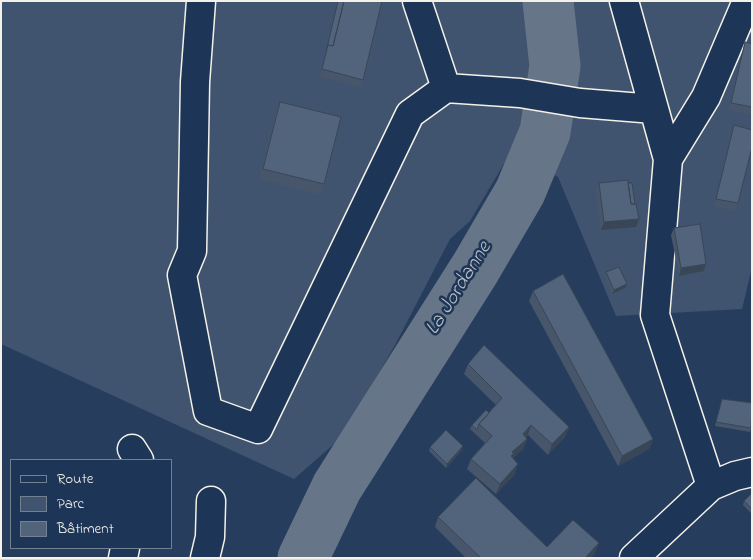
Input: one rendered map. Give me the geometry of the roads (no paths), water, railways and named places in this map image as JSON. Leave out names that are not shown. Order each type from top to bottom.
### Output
[{"type":"street","points":[[201,1],[195,82],[192,251],[182,275],[208,411],[258,429],[410,114],[446,88],[520,93],[580,103],[654,109]]},
{"type":"street","points":[[417,1],[446,88]]},
{"type":"street","points":[[624,1],[668,159],[654,315],[711,486]]},
{"type":"street","points":[[668,159],[706,98],[747,1]]},
{"type":"street","points":[[634,558],[711,486],[735,476],[752,472]]},
{"type":"street","points":[[204,558],[210,537],[212,501]]},
{"type":"waterway","name":"La Jordanne","points":[[303,558],[337,487],[475,269],[520,192],[545,132],[555,66],[548,1]]}]
